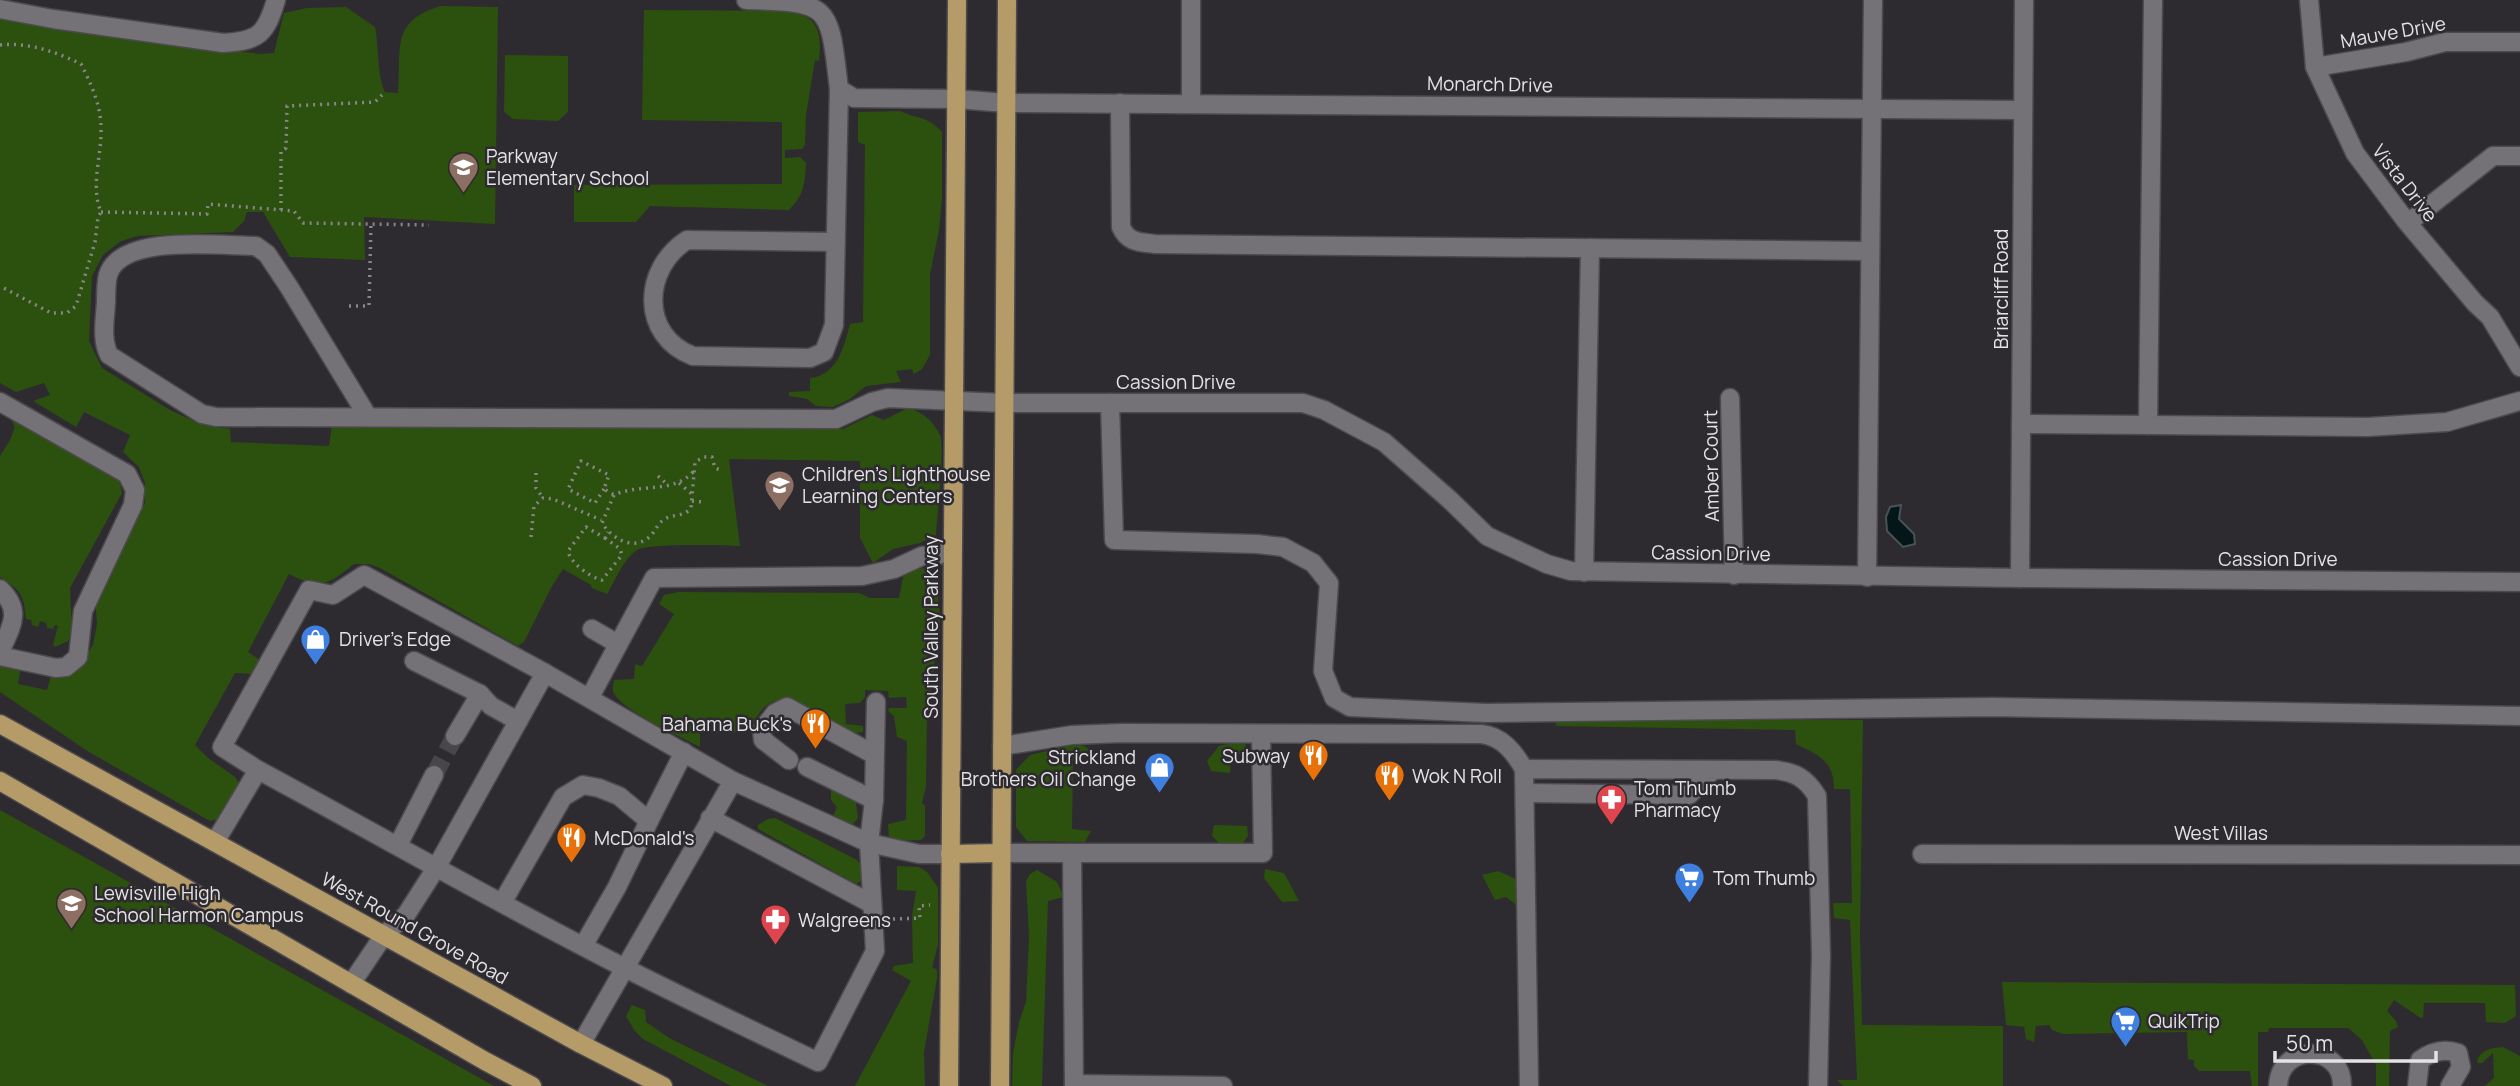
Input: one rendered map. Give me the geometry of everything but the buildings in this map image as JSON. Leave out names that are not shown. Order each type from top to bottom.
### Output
[{"type":"main road","name":"South Valley Parkway","points":[[949,1086],[957,0]]},
{"type":"main road","points":[[1000,1086],[1007,0]]},
{"type":"main road","name":"West Round Grove Road","points":[[0,724],[581,1044],[663,1086]]},
{"type":"main road","points":[[0,781],[533,1086]]},
{"type":"main road","points":[[950,854],[1001,853]]},
{"type":"street","points":[[0,9],[223,43],[245,42],[256,37],[271,18],[276,0]]},
{"type":"street","points":[[746,0],[794,1],[813,7],[825,16],[832,31],[839,89],[836,242],[834,325],[824,352],[810,358],[693,356],[678,351],[665,338],[653,301],[654,285],[661,265],[673,249],[687,240],[836,242]]},
{"type":"street","points":[[1191,0],[1191,103]]},
{"type":"street","points":[[1867,576],[1873,0]]},
{"type":"street","name":"Briarcliff Road","points":[[2020,578],[2024,0]]},
{"type":"street","points":[[2148,425],[2152,0]]},
{"type":"street","name":"Vista Drive","points":[[2309,0],[2315,67],[2355,153],[2408,223],[2475,303],[2490,317],[2520,367]]},
{"type":"street","name":"Mauve Drive","points":[[2315,67],[2406,52],[2445,42],[2520,42]]},
{"type":"street","name":"Monarch Drive","points":[[839,89],[854,98],[956,99],[1006,103],[2023,110]]},
{"type":"street","points":[[1120,103],[1121,228],[1125,236],[1134,241],[1870,251]]},
{"type":"street","points":[[2408,223],[2493,156],[2520,156]]},
{"type":"street","name":"Cassion Drive","points":[[368,417],[289,287],[267,254],[256,246],[159,245],[133,250],[118,260],[108,273],[103,342],[109,355],[202,415],[216,417],[836,419],[872,402],[888,398],[1004,403],[1303,403],[1324,410],[1384,442],[1487,536],[1547,564],[1571,571],[1734,575],[2520,582]]},
{"type":"street","points":[[1584,572],[1590,248]]},
{"type":"street","name":"Amber Court","points":[[1730,398],[1734,575]]},
{"type":"street","points":[[2021,424],[2394,425],[2447,422],[2520,401]]},
{"type":"street","points":[[0,402],[127,474],[135,490],[133,505],[83,611],[78,657],[66,667],[56,668],[0,654],[14,621],[11,599],[0,589]]},
{"type":"street","points":[[1110,403],[1114,540],[1283,547],[1313,563],[1329,583],[1323,671],[1334,698],[1350,707],[1486,713],[1992,707],[2520,716]]},
{"type":"street","points":[[590,697],[654,578],[862,576],[894,569],[922,556],[939,555],[952,543]]},
{"type":"street","points":[[876,702],[874,800],[869,843],[874,951],[818,1062],[626,969],[436,868],[258,770],[222,747],[309,590],[333,595],[364,575],[590,697],[733,781],[869,843],[919,855],[950,854]]},
{"type":"street","points":[[592,629],[618,644]]},
{"type":"street","points":[[414,661],[480,694],[491,706],[518,721]]},
{"type":"street","points":[[351,984],[384,935],[406,915],[436,868],[545,673]]},
{"type":"street","points":[[455,736],[480,694]]},
{"type":"street","points":[[789,760],[763,740],[762,730],[775,713],[786,708],[873,754]]},
{"type":"street","points":[[1001,853],[1263,853],[1261,734]]},
{"type":"street","points":[[1002,746],[1072,735],[1490,735],[1499,739],[1515,754],[1524,769],[1528,1086]]},
{"type":"street","points":[[583,946],[617,887],[684,752]]},
{"type":"street","points":[[807,767],[874,800]]},
{"type":"street","points":[[1524,769],[1793,772],[1810,784],[1817,796],[1821,955],[1818,1086]]},
{"type":"street","points":[[215,842],[258,770]]},
{"type":"street","points":[[1525,793],[1689,795],[1713,770]]},
{"type":"street","points":[[398,845],[434,775]]},
{"type":"street","points":[[581,1044],[733,781]]},
{"type":"street","points":[[502,903],[563,796],[583,785],[599,788],[619,796],[649,821]]},
{"type":"street","points":[[710,818],[818,876],[872,913]]},
{"type":"street","points":[[1072,853],[1074,1085],[1223,1086]]},
{"type":"street","name":"West Villas","points":[[1922,854],[2520,855]]},
{"type":"street","points":[[2417,1086],[2420,1060],[2431,1052],[2452,1051],[2458,1053],[2461,1067],[2450,1086]]},
{"type":"street","points":[[2278,1086],[2279,1074],[2284,1064],[2295,1056],[2314,1054],[2331,1059],[2339,1068],[2342,1086]]},
{"type":"path","points":[[0,45],[26,45],[81,64],[99,105],[101,128],[97,204],[101,212]]},
{"type":"path","points":[[281,209],[281,150],[286,148],[287,106],[374,102],[382,95]]},
{"type":"path","points":[[101,212],[207,214],[208,204],[294,211],[303,223],[429,225]]},
{"type":"path","points":[[0,286],[51,313],[67,313],[76,306],[101,212]]},
{"type":"path","points":[[349,306],[369,306],[371,224]]},
{"type":"path","points":[[531,537],[534,506],[543,498],[553,499],[601,520],[608,532],[620,541],[636,543],[645,540],[662,521],[688,512],[692,501],[695,462],[704,457],[712,457],[715,468],[720,470]]},
{"type":"path","points":[[581,461],[609,475],[604,489],[595,503],[568,489],[581,461]]},
{"type":"path","points":[[601,520],[614,495],[631,488],[664,487],[679,483],[693,472]]},
{"type":"path","points":[[536,473],[536,488],[543,498]]},
{"type":"path","points":[[657,476],[668,485]]},
{"type":"path","points":[[679,483],[692,494]]},
{"type":"path","points":[[604,489],[614,495]]},
{"type":"path","points":[[692,501],[703,502]]},
{"type":"path","points":[[586,527],[605,538],[620,549],[622,555],[602,580],[572,560],[568,551],[586,527]]},
{"type":"path","points":[[605,538],[608,532]]},
{"type":"path","points":[[872,913],[920,918],[919,906],[930,905]]},
{"type":"green space","points":[[441,6],[498,7],[495,224],[364,217],[365,260],[290,257],[263,212],[247,212],[244,221],[233,232],[138,236],[121,241],[103,255],[92,276],[89,341],[102,368],[170,410],[203,425],[230,429],[231,442],[329,446],[332,425],[843,429],[872,415],[884,420],[908,408],[927,418],[940,435],[941,467],[936,535],[920,543],[893,549],[873,563],[860,538],[860,461],[729,459],[740,546],[670,545],[637,550],[624,564],[607,594],[592,588],[563,569],[524,642],[518,646],[369,564],[354,564],[337,577],[323,583],[309,582],[289,574],[248,652],[261,661],[254,674],[235,673],[195,745],[235,777],[243,789],[223,818],[210,821],[89,752],[0,692],[0,663],[21,667],[18,684],[47,690],[52,672],[82,662],[93,645],[97,624],[95,595],[145,503],[145,483],[139,467],[123,452],[130,435],[84,412],[76,427],[33,401],[50,395],[44,383],[16,392],[0,383],[0,19],[260,54],[274,53],[284,13],[307,8],[346,7],[375,27],[382,85],[385,92],[398,93],[400,51],[406,29],[424,12]]},
{"type":"green space","points":[[644,10],[788,11],[812,21],[819,34],[820,51],[819,61],[815,60],[806,115],[805,145],[802,149],[785,150],[785,158],[800,157],[806,163],[805,177],[801,194],[789,210],[650,206],[636,222],[574,222],[574,185],[782,184],[782,122],[642,120]]},
{"type":"green space","points":[[505,55],[568,56],[568,112],[558,121],[513,119],[504,112]]},
{"type":"green space","points":[[900,111],[927,120],[942,132],[942,198],[930,274],[930,355],[922,369],[914,374],[912,369],[896,371],[901,382],[866,386],[850,399],[833,407],[816,406],[807,399],[789,396],[789,392],[810,391],[810,378],[827,371],[838,358],[850,324],[863,322],[865,145],[858,142],[858,112]]},
{"type":"green space","points":[[9,415],[112,474],[120,482],[122,493],[70,588],[72,631],[68,641],[55,647],[53,645],[58,626],[47,628],[46,623],[40,621],[38,627],[32,625],[31,620],[26,619],[20,594],[0,577],[0,456],[15,427]]},
{"type":"green space","points":[[924,568],[935,573],[940,641],[935,652],[927,711],[926,786],[922,803],[925,806],[925,836],[921,840],[896,841],[889,838],[888,824],[906,820],[907,741],[897,737],[894,716],[888,711],[889,708],[907,708],[906,697],[889,698],[888,691],[865,690],[865,697],[860,703],[845,704],[846,724],[863,726],[863,732],[848,734],[784,700],[777,701],[762,710],[749,732],[700,733],[700,747],[638,714],[617,698],[613,691],[614,680],[634,679],[635,664],[642,666],[674,614],[659,604],[664,595],[678,592],[859,593],[870,598],[899,598],[903,577],[911,570]]},
{"type":"green space","points":[[1555,719],[1863,720],[1860,935],[1862,1025],[2003,1026],[2003,1086],[1843,1086],[1837,1080],[1857,1080],[1850,920],[1834,918],[1833,903],[1852,903],[1850,789],[1834,789],[1828,765],[1796,744],[1795,730],[1556,726]]},
{"type":"green space","points":[[1236,742],[1245,744],[1250,754],[1231,754],[1230,773],[1211,771],[1207,761],[1219,746]]},
{"type":"green space","points":[[1075,744],[1085,746],[1088,756],[1073,759],[1072,829],[1091,831],[1085,842],[1027,841],[1016,827],[1016,770],[1030,755]]},
{"type":"green space","points":[[831,782],[850,786],[858,818],[853,824],[842,825],[832,819],[837,807],[831,800]]},
{"type":"green space","name":"Lewisville High School Harmon Campus","points":[[0,810],[494,1086],[0,1086]]},
{"type":"green space","points":[[775,818],[857,860],[862,867],[864,879],[856,884],[758,829],[758,825]]},
{"type":"green space","points":[[1214,825],[1247,826],[1248,836],[1243,843],[1219,843],[1212,836]]},
{"type":"green space","points":[[897,866],[919,867],[927,872],[938,888],[938,945],[932,967],[937,970],[937,978],[924,1052],[925,1086],[855,1086],[911,981],[892,970],[894,966],[913,963],[912,916],[916,891],[897,890]]},
{"type":"green space","points":[[1265,869],[1284,873],[1299,901],[1282,902],[1264,878]]},
{"type":"green space","points":[[1037,870],[1057,882],[1064,897],[1048,901],[1042,1086],[1012,1086],[1013,1053],[1026,1002],[1029,936],[1026,881],[1030,874]]},
{"type":"green space","points":[[1498,871],[1514,878],[1524,893],[1519,907],[1506,897],[1495,900],[1482,875]]},
{"type":"green space","points":[[2002,982],[2515,985],[2516,1016],[2505,1023],[2486,1022],[2485,1003],[2424,1003],[2423,1018],[2394,1000],[2387,1011],[2398,1027],[2390,1031],[2389,1086],[2376,1086],[2376,1065],[2362,1040],[2348,1028],[2269,1028],[2268,1032],[2258,1032],[2258,1086],[2252,1086],[2250,1071],[2199,1071],[2194,1066],[2194,1060],[2188,1059],[2187,1032],[2063,1034],[2052,1030],[2049,1025],[2036,1026],[2034,1042],[2026,1039],[2024,1027],[2006,1025]]},
{"type":"green space","points":[[632,1005],[645,1010],[646,1022],[671,1039],[768,1086],[731,1086],[643,1039],[626,1016]]},
{"type":"green space","points":[[2503,1047],[2520,1056],[2520,1086],[2485,1086],[2494,1078],[2493,1053],[2482,1063],[2477,1060],[2488,1050]]},
{"type":"shaded area","points":[[1901,505],[1899,519],[1914,534],[1915,544],[1903,547],[1887,531],[1886,517],[1890,507]]},
{"type":"tunnel","points":[[434,775],[455,736]]},
{"type":"place","name":"Parkway Elementary School","points":[[463,194]]},
{"type":"place","name":"Children's Lighthouse Learning Centers","points":[[779,512]]},
{"type":"place","name":"Driver's Edge","points":[[316,666]]},
{"type":"place","name":"Bahama Buck's","points":[[815,751]]},
{"type":"place","name":"Subway","points":[[1313,783]]},
{"type":"place","name":"Strickland Brothers Oil Change","points":[[1159,795]]},
{"type":"place","name":"Wok N Roll","points":[[1389,803]]},
{"type":"place","name":"Tom Thumb Pharmacy","points":[[1611,826]]},
{"type":"place","name":"McDonald's","points":[[571,865]]},
{"type":"place","name":"Tom Thumb","points":[[1690,905]]},
{"type":"place","name":"Lewisville High School Harmon Campus","points":[[71,931]]},
{"type":"place","name":"Walgreens","points":[[775,947]]},
{"type":"place","name":"QuikTrip","points":[[2125,1048]]}]
